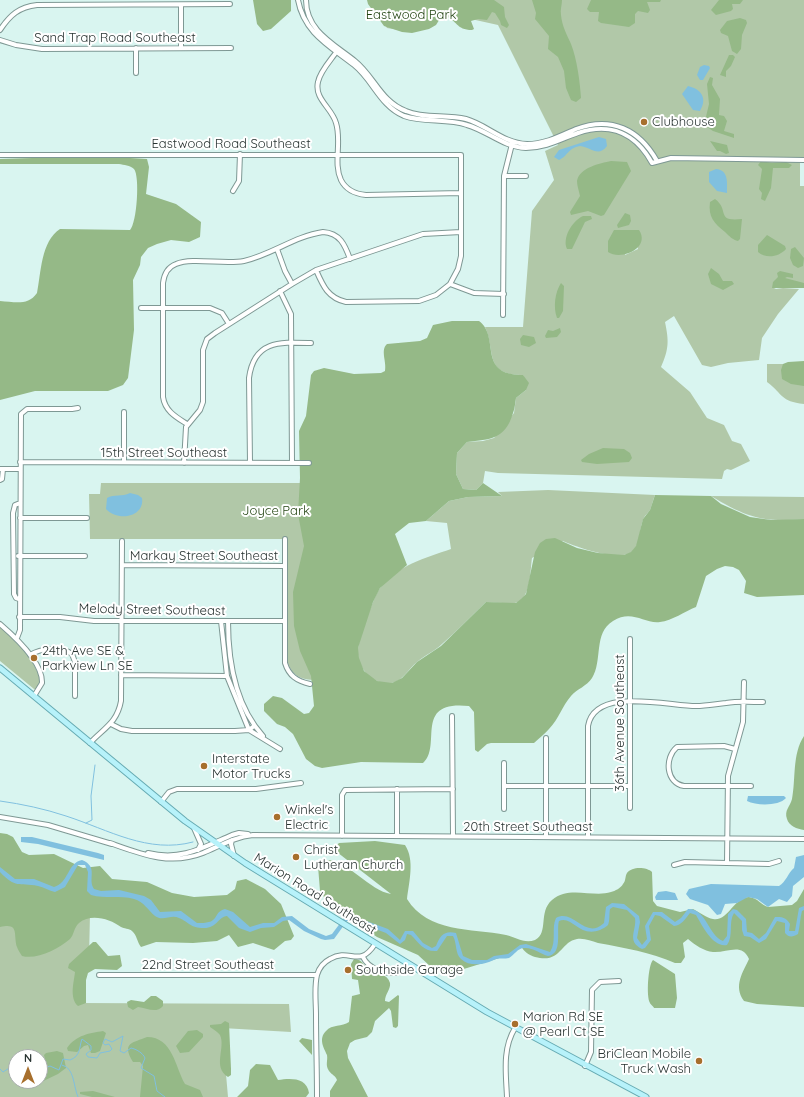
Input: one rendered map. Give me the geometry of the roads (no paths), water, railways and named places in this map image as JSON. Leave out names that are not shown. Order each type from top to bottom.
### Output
[{"type":"main road","name":"Marion Road Southeast","points":[[0,668],[161,802],[194,828],[234,856],[334,919],[515,1028],[646,1097]]},
{"type":"street","points":[[298,0],[303,16],[309,27],[321,41],[338,51],[364,70],[389,102],[412,113],[466,119],[512,144],[526,148],[541,147],[586,131],[606,129],[632,138],[644,149],[652,163],[672,158],[804,160]]},
{"type":"street","points":[[306,0],[308,13],[316,29],[338,51]]},
{"type":"street","points":[[0,30],[8,18],[17,11],[31,6],[230,4]]},
{"type":"street","points":[[181,5],[181,48]]},
{"type":"street","name":"Sand Trap Road Southeast","points":[[0,40],[16,45],[42,49],[231,48]]},
{"type":"street","points":[[136,48],[136,73]]},
{"type":"street","points":[[316,270],[326,291],[336,298],[346,302],[423,301],[436,295],[450,284],[460,262],[461,193],[360,194],[348,189],[341,181],[339,175],[339,154],[336,123],[320,98],[317,88],[317,82],[322,73],[338,51]]},
{"type":"street","points":[[512,144],[540,143],[587,126],[610,124],[626,129],[638,137],[650,148],[657,161]]},
{"type":"street","points":[[504,315],[504,176],[512,144]]},
{"type":"street","points":[[233,191],[239,181],[240,154]]},
{"type":"street","name":"Eastwood Road Southeast","points":[[0,155],[461,155],[461,193]]},
{"type":"street","points":[[504,176],[526,176]]},
{"type":"street","points":[[187,424],[170,412],[164,402],[164,279],[173,265],[186,262],[239,262],[314,234],[327,232],[342,240],[350,259]]},
{"type":"street","points":[[184,463],[184,434],[187,424],[202,407],[204,346],[211,336],[316,270],[422,234],[461,232]]},
{"type":"street","points":[[277,249],[285,271],[292,284]]},
{"type":"street","points":[[450,284],[474,293],[504,294]]},
{"type":"street","points":[[280,292],[291,314],[292,463]]},
{"type":"street","points":[[141,308],[210,308],[222,313],[229,324]]},
{"type":"street","points":[[250,463],[249,378],[251,367],[256,357],[269,346],[292,343],[311,343]]},
{"type":"street","points":[[17,638],[20,632],[20,419],[23,411],[26,409],[78,408]]},
{"type":"street","points":[[124,412],[124,462]]},
{"type":"street","name":"15th Street Southeast","points":[[20,462],[309,463]]},
{"type":"street","points":[[0,480],[2,479],[2,469],[20,469]]},
{"type":"street","points":[[19,599],[16,598],[14,594],[13,508],[17,503],[20,503]]},
{"type":"street","points":[[20,518],[87,518]]},
{"type":"street","points":[[285,539],[286,668],[296,679],[310,684]]},
{"type":"street","points":[[90,743],[111,724],[119,710],[122,675],[122,541]]},
{"type":"street","points":[[14,557],[86,556]]},
{"type":"street","name":"Markay Street Southeast","points":[[122,565],[285,566]]},
{"type":"street","name":"Melody Street Southeast","points":[[20,617],[122,621],[285,621]]},
{"type":"street","points":[[221,621],[227,676],[249,730]]},
{"type":"street","points":[[228,621],[229,653],[234,676],[245,709],[254,726],[266,739]]},
{"type":"street","points":[[0,624],[17,638],[30,655],[42,680],[34,696]]},
{"type":"street","name":"36th Avenue Southeast","points":[[630,639],[630,808]]},
{"type":"street","points":[[30,655],[44,650],[63,650],[72,654],[75,662],[75,696]]},
{"type":"street","points":[[122,675],[227,676]]},
{"type":"street","points":[[727,863],[728,786],[731,760],[743,722],[744,682]]},
{"type":"street","points":[[588,837],[588,726],[591,716],[595,710],[610,703],[630,702],[662,702],[698,706],[743,702],[763,702]]},
{"type":"street","points":[[452,716],[453,836]]},
{"type":"street","points":[[111,724],[118,728],[128,730],[249,730],[266,739],[280,749]]},
{"type":"street","points":[[249,730],[254,726]]},
{"type":"street","points":[[546,738],[546,837]]},
{"type":"street","points":[[735,749],[724,746],[677,747],[672,751],[670,757],[669,773],[672,780],[677,785],[751,786]]},
{"type":"street","points":[[504,763],[504,809]]},
{"type":"street","points":[[161,802],[169,792],[177,789],[256,789],[301,783]]},
{"type":"street","points":[[504,786],[630,786]]},
{"type":"street","points":[[397,789],[397,836]]},
{"type":"street","points":[[342,836],[343,790],[453,789]]},
{"type":"street","name":"20th Street Southeast","points":[[0,817],[48,825],[158,855],[182,855],[217,844],[253,836]]},
{"type":"street","points":[[194,828],[201,844],[198,851]]},
{"type":"street","name":"20th Street Southeast","points":[[110,843],[151,857],[166,859],[190,858],[236,834],[253,836],[804,839]]},
{"type":"street","points":[[232,840],[231,844],[234,856]]},
{"type":"street","points":[[674,866],[685,862],[769,864],[779,861]]},
{"type":"street","points":[[317,1097],[317,975],[324,964],[334,957],[344,955],[363,957],[369,953],[375,944]]},
{"type":"street","points":[[363,957],[366,964],[371,967],[387,973],[396,973]]},
{"type":"street","name":"22nd Street Southeast","points":[[99,975],[317,975]]},
{"type":"street","points":[[585,1066],[591,1052],[592,990],[600,982],[619,980]]},
{"type":"street","points":[[507,1097],[507,1049],[509,1038],[515,1028]]},
{"type":"water","points":[[704,65],[709,66],[710,68],[703,80],[700,80],[697,75],[700,67]]},
{"type":"water","points":[[688,86],[693,87],[702,95],[703,102],[700,111],[693,110],[682,94]]},
{"type":"water","points":[[599,137],[606,139],[607,146],[601,151],[597,152],[580,146],[570,150],[559,160],[554,157],[559,150]]},
{"type":"water","points":[[716,169],[725,174],[727,181],[727,193],[717,191],[709,182],[709,172]]},
{"type":"water","points":[[130,493],[138,495],[142,498],[142,504],[139,510],[135,513],[130,516],[123,516],[111,513],[106,509],[107,498]]},
{"type":"water","points":[[748,796],[784,796],[786,798],[783,801],[773,804],[756,804],[747,801]]},
{"type":"water","points":[[21,837],[32,837],[98,853],[104,855],[104,860],[38,844],[21,842]]},
{"type":"water","points":[[804,855],[804,877],[793,886],[792,896],[787,902],[779,899],[768,907],[757,899],[748,897],[737,903],[725,904],[721,914],[717,915],[708,905],[690,899],[686,894],[689,889],[711,884],[779,886],[794,868],[796,857]]},
{"type":"water","points":[[82,860],[90,866],[92,885],[94,889],[101,891],[119,890],[144,896],[151,900],[160,912],[181,911],[197,923],[210,922],[218,913],[225,909],[233,912],[250,927],[263,923],[274,923],[282,917],[292,916],[309,929],[326,936],[332,934],[344,918],[353,916],[388,929],[400,940],[405,931],[413,931],[423,943],[432,948],[436,946],[443,934],[449,932],[456,933],[463,956],[472,960],[487,960],[494,956],[508,954],[520,945],[526,944],[550,952],[553,943],[556,918],[562,916],[568,917],[585,927],[597,928],[604,923],[606,907],[612,903],[624,904],[639,916],[640,922],[637,938],[642,945],[647,939],[645,926],[653,912],[662,912],[675,922],[681,918],[688,909],[694,910],[703,917],[718,938],[723,941],[727,936],[728,914],[733,909],[737,910],[746,919],[747,932],[752,933],[759,939],[766,933],[775,917],[782,917],[785,919],[790,924],[789,931],[795,931],[799,908],[804,906],[804,910],[802,911],[798,934],[788,936],[785,933],[785,923],[777,921],[766,939],[759,943],[750,937],[744,936],[742,921],[734,913],[731,921],[730,937],[727,945],[717,943],[708,935],[696,915],[690,913],[681,923],[674,926],[660,916],[655,915],[649,926],[651,940],[645,948],[642,949],[637,946],[633,939],[635,918],[627,910],[613,907],[610,909],[608,925],[593,932],[581,929],[568,921],[559,921],[556,951],[548,956],[527,948],[522,948],[509,958],[498,959],[483,964],[469,964],[459,957],[453,936],[447,936],[437,951],[432,951],[422,946],[411,935],[407,934],[405,940],[400,944],[386,933],[352,920],[347,921],[334,939],[325,940],[304,931],[289,920],[283,921],[274,927],[261,928],[250,932],[239,928],[227,916],[221,918],[208,928],[199,928],[176,917],[158,918],[143,904],[134,899],[91,895],[87,891],[88,872],[85,865],[78,865],[65,887],[55,892],[38,886],[14,883],[0,872],[0,867],[15,879],[34,879],[54,887],[63,882],[73,865]]},
{"type":"water","points":[[666,891],[675,893],[678,900],[656,900],[655,897],[658,892]]},
{"type":"waterway","points":[[86,823],[92,820],[91,796],[95,765]]},
{"type":"waterway","points":[[0,801],[58,813],[113,834],[144,843],[176,845],[193,842]]},
{"type":"waterway","points":[[48,1067],[50,1066],[59,1070],[63,1059],[70,1060],[74,1058],[78,1054],[82,1039],[91,1046],[91,1050],[86,1054],[88,1057],[97,1058],[100,1053],[110,1051],[112,1049],[109,1044],[105,1045],[103,1043],[105,1039],[112,1042],[123,1036],[120,1051],[124,1053],[131,1048],[143,1054],[145,1058],[141,1068],[154,1076],[157,1091],[165,1097]]},
{"type":"waterway","points":[[62,1065],[69,1070],[73,1078],[78,1097]]},
{"type":"waterway","points":[[0,1069],[3,1072],[8,1069]]},
{"type":"place","name":"Clubhouse","points":[[644,122]]},
{"type":"place","name":"24th Ave SE & Parkview Ln SE","points":[[34,658]]},
{"type":"place","name":"Interstate Motor Trucks","points":[[204,766]]},
{"type":"place","name":"Winkel's Electric","points":[[277,817]]},
{"type":"place","name":"Christ Lutheran Church","points":[[296,857]]},
{"type":"place","name":"Southside Garage","points":[[348,970]]},
{"type":"place","name":"Marion Rd SE @ Pearl Ct SE","points":[[515,1024]]},
{"type":"place","name":"BriClean Mobile Truck Wash","points":[[699,1061]]},
{"type":"park label","name":"Eastwood Park","points":[[411,15]]},
{"type":"park label","name":"Joyce Park","points":[[276,511]]}]
